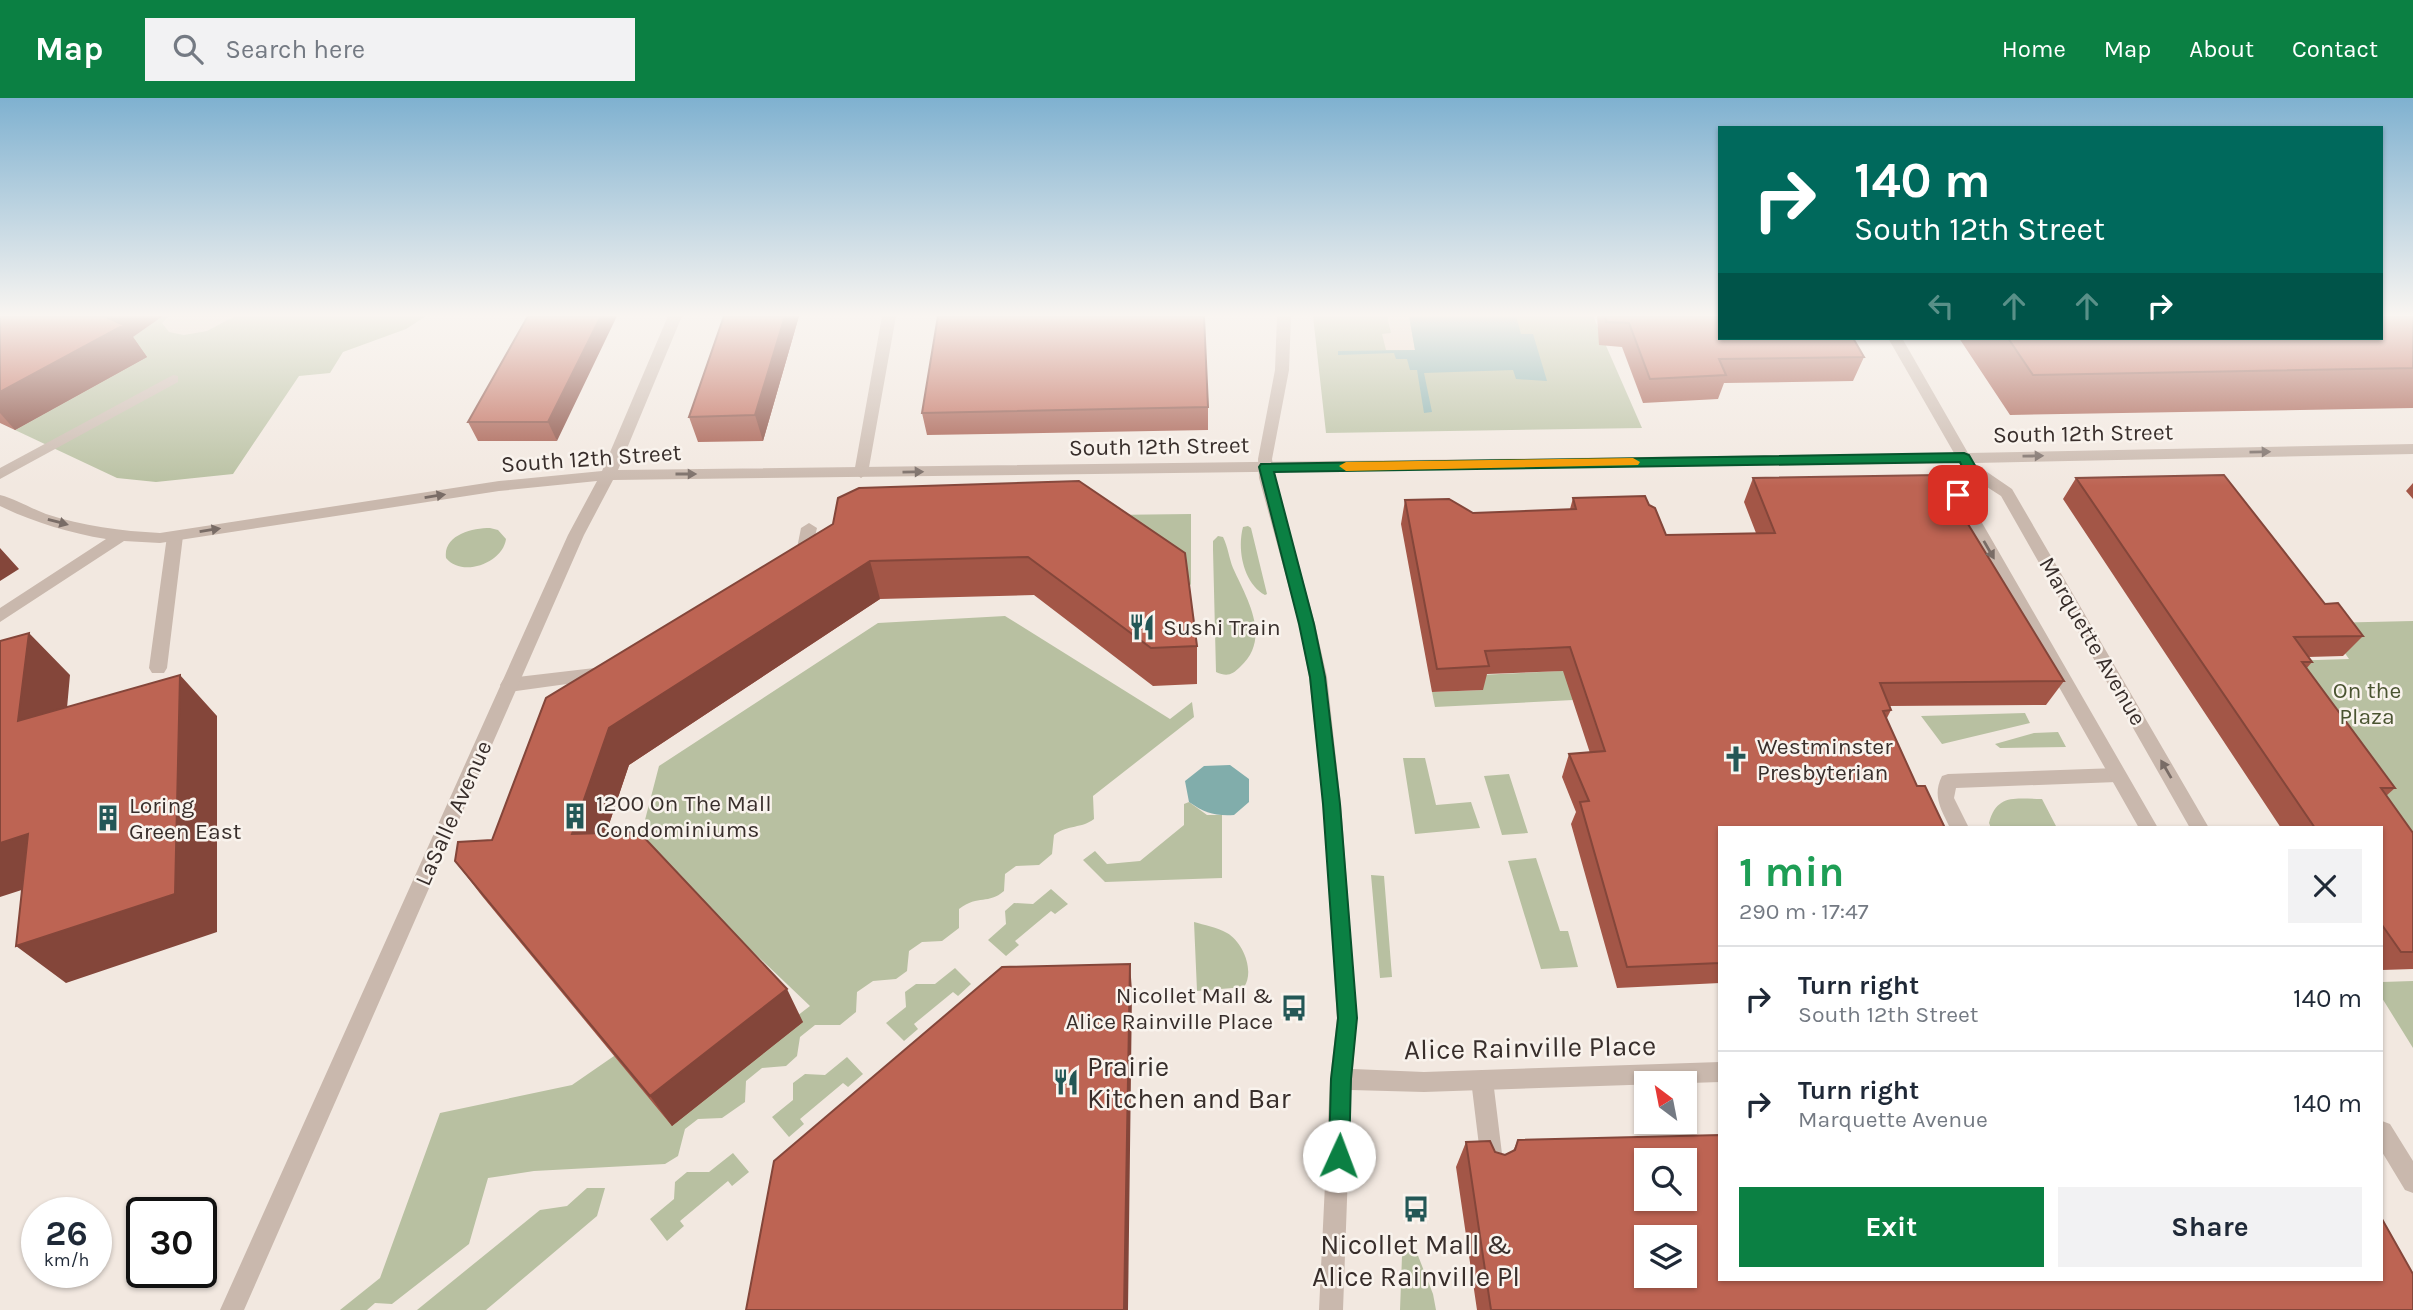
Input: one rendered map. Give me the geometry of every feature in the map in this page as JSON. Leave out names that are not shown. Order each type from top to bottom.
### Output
[{"type":"street","name":"LaSalle Avenue","points":[[232,1310],[576,535],[608,475],[651,373]]},
{"type":"street","points":[[861,473],[879,373]]},
{"type":"street","points":[[1282,373],[1265,459],[1318,677],[1332,804],[1347,1018],[1341,1079],[1331,1310]]},
{"type":"street","name":"Marquette Avenue","points":[[1915,373],[1967,463],[2007,493],[2199,826]]},
{"type":"street","points":[[0,474],[173,379]]},
{"type":"street","name":"South 12th Street","points":[[0,500],[24,513],[118,538],[175,536],[499,486],[608,475],[1266,467],[1967,463],[2413,449]]},
{"type":"street","name":"Marquette Avenue","points":[[1967,463],[1958,495],[2148,826]]},
{"type":"street","points":[[781,566],[804,551],[809,528]]},
{"type":"street","points":[[158,668],[175,536]]},
{"type":"street","points":[[0,616],[118,538]]},
{"type":"street","points":[[509,685],[600,674],[624,664]]},
{"type":"street","points":[[1959,826],[1945,798],[1948,781],[2118,775]]},
{"type":"street","name":"Alice Rainville Place","points":[[1341,1079],[1423,1082],[1718,1072]]},
{"type":"street","points":[[1482,1080],[1493,1166]]},
{"type":"street","points":[[2383,1134],[2413,1182]]},
{"type":"green space","points":[[118,373],[330,373],[299,376],[233,474],[156,482],[117,478],[15,430]]},
{"type":"green space","points":[[1319,373],[1618,373],[1642,428],[1326,433]]},
{"type":"green space","points":[[1191,514],[1191,585],[1107,515]]},
{"type":"green space","points":[[1243,527],[1251,528],[1267,594],[1265,595],[1251,582],[1244,565],[1241,536]]},
{"type":"green space","points":[[490,528],[498,530],[506,539],[498,555],[490,561],[462,567],[446,558],[446,550],[454,538],[467,531]]},
{"type":"green space","points":[[1218,536],[1225,541],[1233,568],[1250,605],[1256,631],[1249,656],[1237,670],[1226,675],[1216,672],[1213,541]]},
{"type":"green space","points":[[1005,616],[1170,719],[1192,702],[1194,717],[1093,796],[1094,819],[1054,835],[1052,854],[1039,865],[1016,866],[1005,874],[1004,891],[993,898],[972,902],[959,909],[959,928],[942,941],[922,942],[909,951],[907,971],[896,979],[873,981],[857,992],[856,1012],[840,1025],[815,1025],[800,1037],[797,1056],[786,1066],[762,1068],[746,1081],[745,1102],[722,1118],[698,1119],[685,1129],[678,1156],[665,1164],[534,1171],[488,1178],[469,1244],[392,1304],[375,1303],[367,1310],[340,1310],[380,1278],[440,1113],[572,1085],[614,1056],[797,1016],[810,1006],[639,843],[659,766],[878,623]]},
{"type":"green space","name":"On the Plaza","points":[[2413,621],[2413,856],[2283,661],[2349,659],[2324,623]]},
{"type":"green space","points":[[1581,670],[1573,700],[1435,707],[1432,692],[1483,690],[1480,675]]},
{"type":"green space","points":[[2025,713],[2030,723],[1942,744],[1921,716]]},
{"type":"green space","points":[[2058,732],[2066,747],[2000,748],[1995,744],[2034,733]]},
{"type":"green space","points":[[1403,758],[1425,758],[1436,805],[1471,802],[1480,828],[1415,834]]},
{"type":"green space","points":[[1509,774],[1528,833],[1502,835],[1484,776]]},
{"type":"green space","points":[[2042,799],[2056,826],[1990,826],[1989,823],[1997,807],[2002,802]]},
{"type":"green space","points":[[1189,802],[1207,815],[1222,815],[1222,878],[1105,882],[1083,860],[1095,851],[1107,864],[1140,861],[1184,825],[1184,804]]},
{"type":"green space","points":[[1536,858],[1560,931],[1568,931],[1578,967],[1541,969],[1508,861]]},
{"type":"green space","points":[[1371,875],[1384,876],[1392,977],[1380,978]]},
{"type":"green space","points":[[1051,889],[1068,904],[1055,914],[1051,911],[1015,941],[1019,945],[1006,956],[988,940],[1006,924],[1005,911],[1014,903],[1033,904]]},
{"type":"green space","points":[[1194,922],[1223,931],[1238,943],[1248,965],[1244,987],[1197,991]]},
{"type":"green space","points":[[955,968],[971,984],[958,996],[953,992],[914,1024],[918,1029],[904,1041],[886,1023],[906,1007],[905,992],[916,984],[935,984]]},
{"type":"green space","points":[[2413,981],[2413,1048],[2383,1000],[2383,982]]},
{"type":"green space","points":[[847,1057],[863,1074],[848,1087],[843,1083],[800,1119],[804,1124],[789,1137],[772,1117],[793,1100],[793,1083],[805,1074],[825,1075]]},
{"type":"green space","points":[[733,1153],[749,1172],[732,1186],[728,1181],[680,1221],[684,1226],[667,1241],[650,1219],[674,1199],[675,1182],[687,1172],[709,1172]]},
{"type":"green space","points":[[587,1188],[605,1188],[597,1216],[486,1310],[417,1310],[540,1210],[567,1206]]},
{"type":"green space","points":[[1407,1251],[1417,1253],[1433,1294],[1436,1310],[1400,1310],[1402,1256]]},
{"type":"water","points":[[1417,373],[1437,373],[1424,373],[1432,412],[1424,413]]},
{"type":"water","points":[[1514,373],[1544,373],[1547,381],[1516,379]]},
{"type":"water","points":[[1230,765],[1249,779],[1249,802],[1234,815],[1227,815],[1210,813],[1189,802],[1185,781],[1204,766]]},
{"type":"building","points":[[0,373],[36,373],[0,392]]},
{"type":"building","points":[[496,373],[573,373],[548,422],[468,422]]},
{"type":"building","points":[[704,373],[768,373],[755,415],[689,417]]},
{"type":"building","points":[[929,373],[1206,373],[1208,407],[922,413]]},
{"type":"building","points":[[1648,373],[1725,373],[1726,375],[1650,379]]},
{"type":"building","points":[[2031,373],[2165,373],[2033,375]]},
{"type":"building","name":"Westminster Presbyterian","points":[[1938,475],[2064,681],[1880,683],[1891,710],[1883,711],[1917,786],[1925,786],[1944,826],[1718,826],[1718,963],[1627,967],[1580,802],[1589,801],[1569,754],[1605,751],[1570,647],[1485,651],[1489,666],[1437,669],[1405,500],[1449,499],[1473,513],[1576,509],[1573,498],[1645,496],[1649,505],[1655,508],[1666,535],[1775,533],[1753,478]]},
{"type":"building","points":[[2224,475],[2325,604],[2338,603],[2363,636],[2294,637],[2312,662],[2302,662],[2395,788],[2381,788],[2413,833],[2413,952],[2401,952],[2383,926],[2383,826],[2314,826],[2076,478]]},
{"type":"building","name":"1200 On The Mall Condominiums","points":[[1079,481],[1185,553],[1197,646],[1151,648],[1028,557],[870,561],[609,728],[572,834],[639,832],[787,989],[650,1096],[455,861],[458,842],[492,840],[546,698],[833,524],[838,498],[859,488]]},
{"type":"building","name":"Loring Green East","points":[[29,633],[18,721],[180,675],[175,894],[16,946],[28,834],[0,843],[0,641]]},
{"type":"building","points":[[1130,964],[1124,1310],[746,1310],[774,1161],[1002,967]]},
{"type":"building","points":[[1718,1135],[1718,1281],[2383,1281],[2383,1221],[2413,1274],[2413,1310],[1491,1310],[1466,1142],[1490,1141],[1495,1152],[1505,1155],[1515,1150],[1518,1140]]},
{"type":"slow traffic","points":[[1346,466],[1633,462]]},
{"type":"place","name":"Sushi Train","points":[[1142,627]]},
{"type":"place","name":"Westminster Presbyterian","points":[[1736,759]]},
{"type":"place","name":"1200 On The Mall Condominiums","points":[[575,816]]},
{"type":"place","name":"Loring Green East","points":[[108,818]]},
{"type":"place","name":"Nicollet Mall & Alice Rainville Place","points":[[1294,1008]]},
{"type":"place","name":"Prairie Kitchen and Bar","points":[[1066,1082]]},
{"type":"place","name":"Nicollet Mall & Alice Rainville Pl","points":[[1416,1209]]},
{"type":"route","points":[[1339,1156],[1341,1079],[1347,1018],[1332,804],[1318,677],[1307,624],[1275,513],[1266,467],[1964,458],[1970,469],[1958,495]]}]
